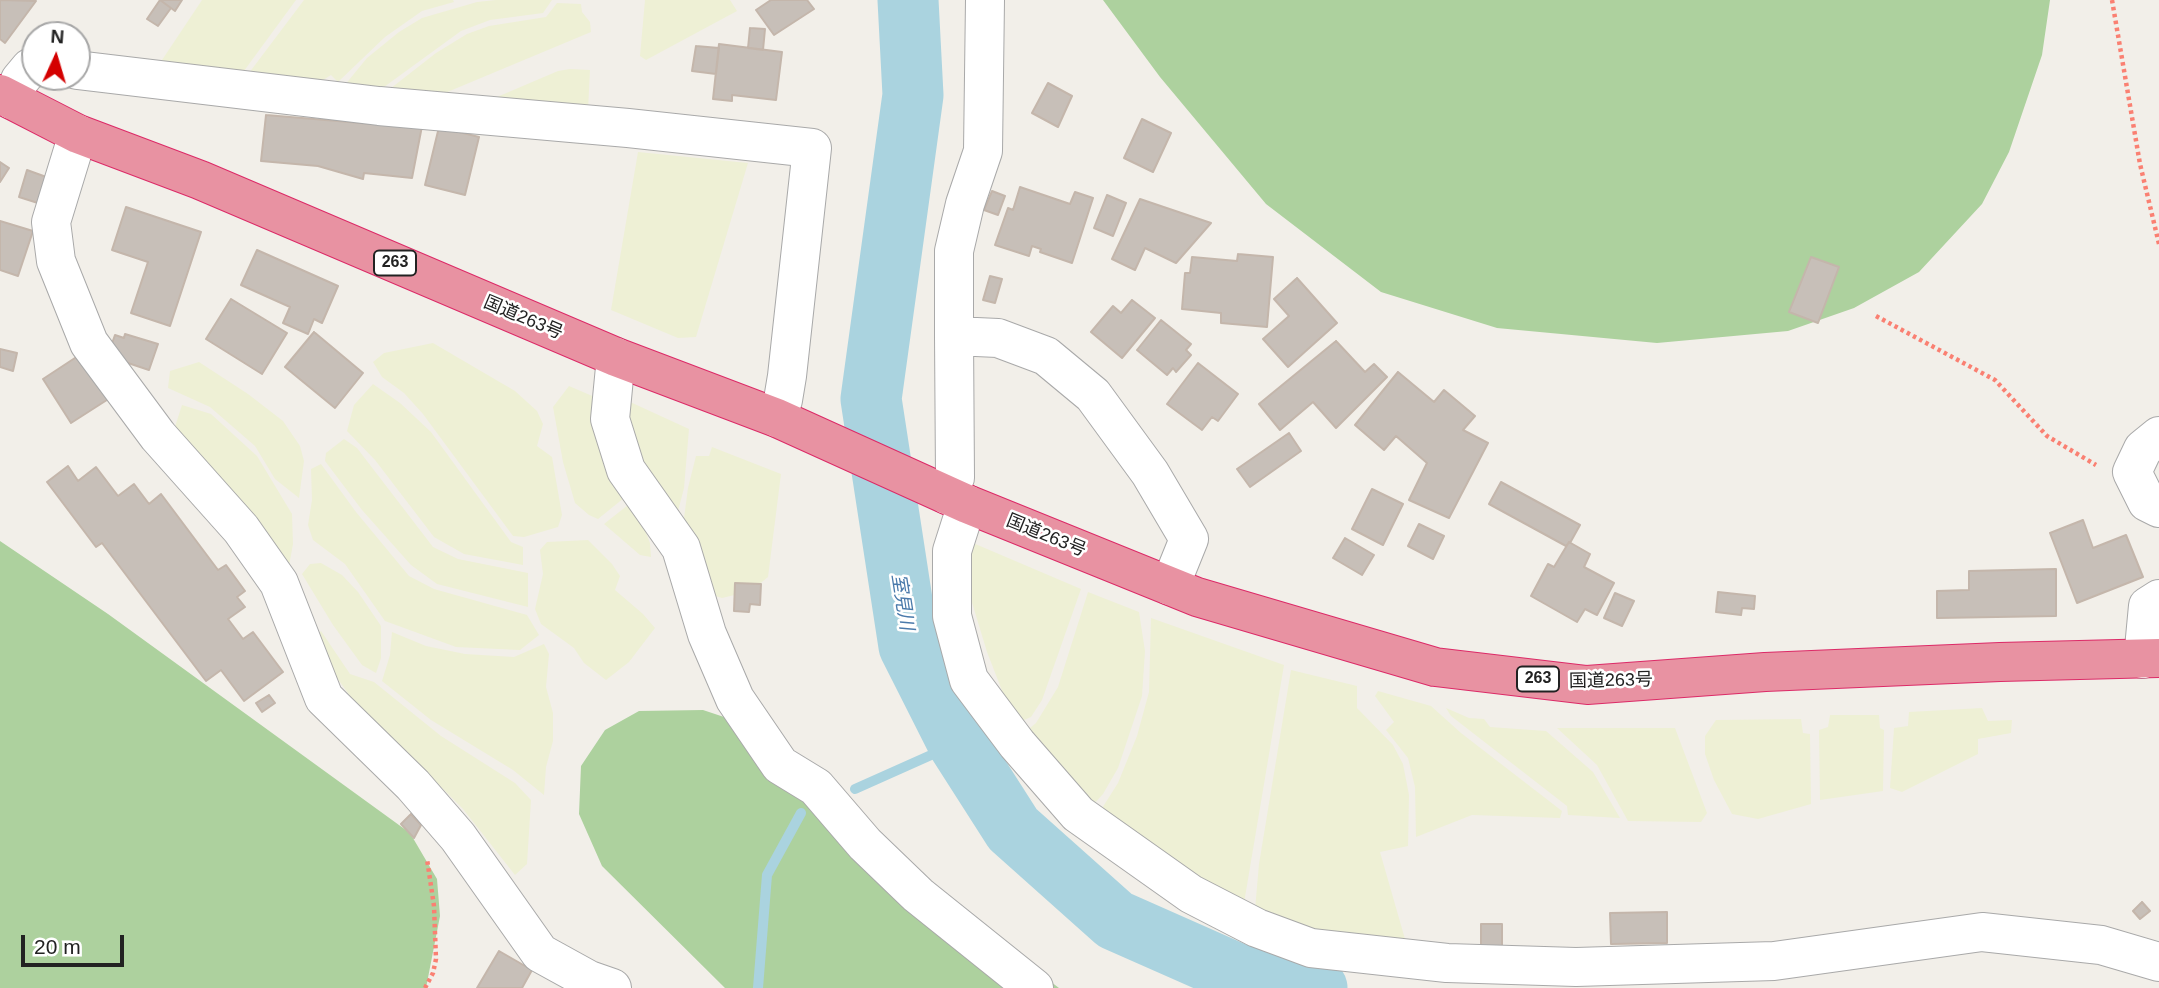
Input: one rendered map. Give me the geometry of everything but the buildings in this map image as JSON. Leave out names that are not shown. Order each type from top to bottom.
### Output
[{"type":"highway","name":"国道263号","points":[[6,97],[78,134],[200,180],[616,357],[785,421],[957,499],[1197,597],[1435,667],[1587,685],[1779,672],[2000,662],[2151,659]]},
{"type":"street","points":[[985,0],[983,151],[965,204],[954,251],[957,499],[952,551],[952,616],[969,680],[1017,744],[1078,814],[1191,894],[1257,928],[1311,947],[1460,963],[1576,967],[1774,961],[1982,932],[2101,945],[2159,962]]},
{"type":"street","points":[[91,72],[379,107],[628,128],[812,148],[783,400],[785,421]]},
{"type":"street","points":[[6,97],[21,79]]},
{"type":"street","points":[[78,134],[51,222],[56,261],[89,342],[158,436],[240,529],[279,583],[324,698],[413,785],[458,837],[540,953],[589,980],[612,988]]},
{"type":"street","points":[[954,337],[998,338],[1046,356],[1093,395],[1150,474],[1189,539],[1170,586]]},
{"type":"street","points":[[616,357],[610,418],[626,470],[681,548],[707,634],[734,699],[780,765],[816,787],[865,844],[918,895],[1034,988]]},
{"type":"street","points":[[2148,496],[2132,472],[2143,449],[2159,436]]},
{"type":"street","points":[[2151,659],[2148,606],[2159,599]]},
{"type":"path","points":[[2112,0],[2140,164],[2159,244]]},
{"type":"path","points":[[1876,316],[1996,380],[2047,436],[2148,496]]},
{"type":"path","points":[[425,988],[433,973],[436,959],[434,906],[425,841],[433,825],[441,818]]},
{"type":"green space","points":[[202,0],[296,0],[241,75],[160,63]]},
{"type":"green space","points":[[304,0],[454,2],[422,11],[385,37],[338,82],[331,75],[320,82],[249,73]]},
{"type":"green space","points":[[552,0],[543,13],[490,20],[461,31],[384,87],[374,91],[344,86],[367,58],[399,32],[422,18],[477,2]]},
{"type":"green space","points":[[645,0],[730,0],[737,11],[646,60],[640,56]]},
{"type":"green space","points":[[1103,0],[2050,0],[2042,55],[2009,152],[1982,204],[1919,272],[1854,308],[1788,331],[1657,343],[1497,328],[1381,292],[1266,204],[1160,77]]},
{"type":"green space","points":[[557,3],[581,4],[582,12],[590,22],[591,32],[445,93],[386,92],[436,53],[467,34],[489,26],[546,17]]},
{"type":"green space","points":[[590,70],[588,110],[497,102],[497,97],[558,71]]},
{"type":"green space","points":[[638,152],[748,163],[696,337],[678,338],[611,310]]},
{"type":"green space","points":[[433,343],[515,391],[537,411],[543,424],[537,446],[552,457],[562,515],[558,527],[524,537],[513,536],[423,414],[404,393],[382,377],[373,362],[384,353]]},
{"type":"green space","points":[[199,362],[283,421],[300,446],[304,461],[299,498],[275,479],[255,446],[210,407],[168,388],[170,371]]},
{"type":"green space","points":[[373,384],[400,403],[431,432],[511,542],[523,547],[523,565],[464,554],[434,537],[375,460],[347,431],[354,405]]},
{"type":"green space","points":[[569,386],[597,398],[606,462],[615,489],[624,498],[598,519],[575,503],[563,462],[553,407]]},
{"type":"green space","points":[[628,401],[689,429],[684,488],[678,511],[630,448]]},
{"type":"green space","points":[[182,405],[211,414],[257,456],[292,514],[293,544],[289,566],[173,433]]},
{"type":"green space","points":[[344,439],[357,448],[433,547],[458,559],[528,573],[528,607],[437,584],[411,565],[362,510],[325,461],[326,453]]},
{"type":"green space","points":[[712,447],[781,474],[768,577],[751,591],[722,598],[702,592],[682,533],[688,488],[696,456],[709,456]]},
{"type":"green space","points":[[321,464],[356,512],[409,576],[434,589],[527,615],[539,635],[520,650],[456,647],[385,621],[345,564],[313,540],[308,525],[312,500],[311,469]]},
{"type":"green space","points":[[628,505],[643,525],[650,543],[651,557],[640,555],[604,524]]},
{"type":"green space","points":[[588,540],[620,576],[615,590],[655,628],[629,662],[606,680],[584,663],[574,648],[541,624],[535,609],[543,574],[540,550],[547,542]]},
{"type":"green space","points":[[0,541],[108,614],[410,833],[437,879],[440,916],[426,988],[0,988]]},
{"type":"green space","points":[[973,543],[1081,589],[1042,700],[1031,717],[1015,724],[987,652],[967,586]]},
{"type":"green space","points":[[321,563],[342,575],[358,592],[381,626],[381,658],[376,673],[362,665],[333,625],[302,574],[310,564]]},
{"type":"green space","points":[[1088,592],[1139,612],[1145,651],[1142,696],[1118,768],[1103,794],[1091,807],[1023,734],[1036,723],[1058,687]]},
{"type":"green space","points":[[1151,618],[1284,665],[1243,909],[1099,813],[1118,783],[1137,736],[1149,692]]},
{"type":"green space","points":[[321,631],[350,674],[374,682],[441,736],[515,783],[531,800],[527,864],[515,875],[463,809],[350,696],[330,668],[316,638]]},
{"type":"green space","points":[[392,632],[426,646],[465,654],[514,657],[544,644],[549,654],[546,687],[553,713],[553,741],[546,767],[544,795],[513,770],[431,720],[382,681],[390,655]]},
{"type":"green space","points":[[1291,670],[1357,686],[1357,708],[1393,745],[1403,764],[1409,795],[1408,846],[1380,852],[1407,946],[1319,935],[1255,910],[1259,864]]},
{"type":"green space","points":[[1378,691],[1431,706],[1461,733],[1562,811],[1560,818],[1472,815],[1416,837],[1415,787],[1408,758],[1386,730],[1394,722],[1375,696]]},
{"type":"green space","points":[[1446,708],[1469,718],[1484,719],[1490,727],[1546,731],[1593,772],[1620,818],[1568,815],[1567,806],[1451,716]]},
{"type":"green space","points":[[1982,708],[1988,721],[2012,720],[2011,733],[1978,739],[1978,754],[1902,792],[1890,788],[1894,728],[1908,726],[1909,712]]},
{"type":"green space","points":[[703,710],[757,728],[1006,948],[1059,988],[725,988],[602,866],[579,814],[581,766],[605,730],[639,711]]},
{"type":"green space","points":[[1830,715],[1879,715],[1880,728],[1884,730],[1883,791],[1820,800],[1819,730],[1828,727]]},
{"type":"green space","points":[[1801,719],[1803,733],[1810,734],[1811,804],[1758,819],[1732,814],[1714,780],[1705,754],[1705,736],[1716,720]]},
{"type":"green space","points":[[1557,728],[1675,728],[1707,813],[1701,822],[1628,821],[1597,765]]},
{"type":"waterway","name":"室見川","points":[[908,0],[913,95],[871,399],[909,646],[958,743],[1013,829],[1115,920],[1237,974],[1317,988]]},
{"type":"waterway","points":[[855,789],[958,743]]},
{"type":"waterway","points":[[758,988],[767,875],[801,813]]}]
